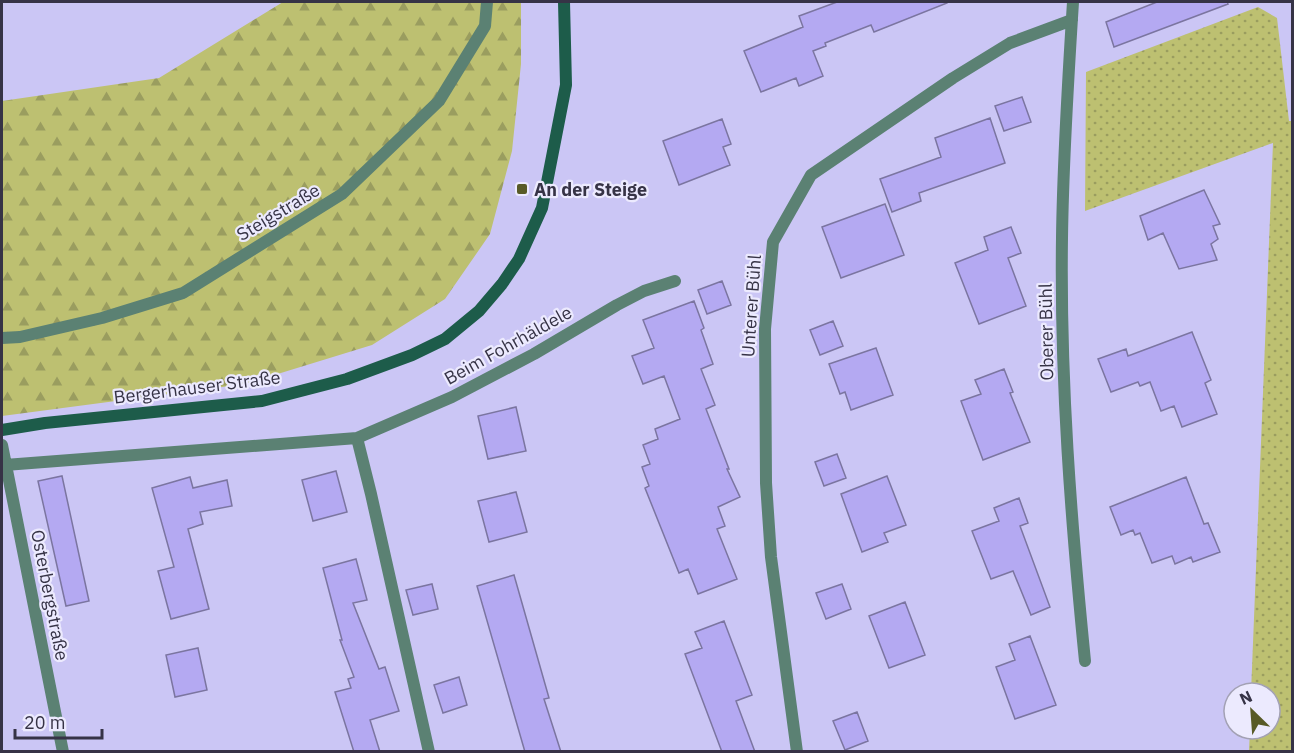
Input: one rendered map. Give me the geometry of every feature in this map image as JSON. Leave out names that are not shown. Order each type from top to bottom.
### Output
[{"type":"main road","name":"Bergerhauser Straße","points":[[2,430],[45,423],[262,401],[347,379],[412,355],[445,339],[479,311],[502,284],[519,259],[542,208],[566,85],[564,2]]},
{"type":"street","name":"Steigstraße","points":[[2,338],[20,337],[102,318],[183,293],[342,194],[439,101],[485,26],[487,2]]},
{"type":"street","name":"Oberer Bühl","points":[[1073,2],[1064,148],[1063,335],[1071,524],[1085,661]]},
{"type":"street","name":"Unterer Bühl","points":[[797,752],[771,557],[766,483],[765,329],[773,242],[811,175],[953,78],[1010,43],[1072,20]]},
{"type":"street","name":"Beim Fohrhäldele","points":[[5,465],[357,438],[452,397],[534,354],[617,305],[644,291],[675,281]]},
{"type":"street","points":[[357,438],[429,752]]},
{"type":"street","name":"Osterbergstraße","points":[[2,445],[63,752]]},
{"type":"green space","points":[[283,2],[521,2],[521,64],[512,151],[490,234],[445,299],[372,345],[245,384],[2,416],[2,101],[159,78]]},
{"type":"green space","points":[[1258,7],[1277,18],[1289,121],[1292,121],[1292,752],[1249,751],[1249,741],[1282,741],[1282,681],[1251,681],[1273,143],[1085,211],[1086,72]]},
{"type":"building","points":[[837,2],[947,3],[874,32],[871,25],[825,43],[826,46],[813,51],[823,76],[799,86],[796,78],[761,92],[744,51],[803,27],[799,16]]},
{"type":"building","points":[[1157,2],[1227,2],[1228,4],[1114,47],[1106,22]]},
{"type":"building","points":[[1022,97],[1031,122],[1004,131],[995,106]]},
{"type":"building","points":[[990,118],[1005,163],[919,193],[921,201],[892,212],[880,179],[941,157],[935,138]]},
{"type":"building","points":[[722,119],[731,144],[723,147],[730,165],[679,185],[663,141]]},
{"type":"building","points":[[1204,190],[1220,224],[1213,226],[1218,239],[1211,244],[1217,260],[1179,269],[1163,233],[1148,240],[1140,216]]},
{"type":"building","points":[[885,204],[904,255],[841,278],[822,227]]},
{"type":"building","points":[[1011,227],[1021,253],[1008,258],[1026,306],[979,324],[955,263],[988,250],[984,237]]},
{"type":"building","points":[[722,281],[731,305],[707,314],[698,290]]},
{"type":"building","points":[[694,301],[713,364],[701,369],[715,405],[706,409],[729,469],[727,469],[740,497],[718,507],[725,526],[717,529],[737,579],[698,594],[688,569],[679,573],[645,488],[649,486],[642,467],[650,464],[643,445],[658,439],[655,429],[680,419],[664,376],[643,384],[632,356],[654,348],[643,320]]},
{"type":"building","points":[[833,321],[843,346],[820,355],[810,330]]},
{"type":"building","points":[[1192,332],[1211,380],[1205,383],[1217,414],[1182,427],[1174,406],[1161,411],[1150,382],[1140,386],[1138,382],[1111,392],[1098,359],[1126,349],[1128,356]]},
{"type":"building","points":[[876,348],[893,395],[851,410],[845,392],[840,394],[829,364]]},
{"type":"building","points":[[1004,369],[1013,392],[1010,393],[1030,442],[983,460],[961,401],[981,394],[975,380]]},
{"type":"building","points":[[516,407],[526,451],[488,459],[478,416]]},
{"type":"building","points":[[837,454],[846,478],[824,486],[815,462]]},
{"type":"building","points":[[336,471],[347,512],[313,521],[302,480]]},
{"type":"building","points":[[62,476],[89,601],[66,606],[38,481]]},
{"type":"building","points":[[887,476],[906,525],[884,533],[888,542],[862,552],[841,494]]},
{"type":"building","points":[[190,477],[193,488],[227,480],[232,506],[200,512],[203,524],[188,529],[209,609],[171,619],[158,571],[174,567],[152,488]]},
{"type":"building","points":[[1186,477],[1204,524],[1208,523],[1220,552],[1193,562],[1191,557],[1175,564],[1172,556],[1152,563],[1140,533],[1135,535],[1133,530],[1121,535],[1110,507]]},
{"type":"building","points":[[516,492],[527,532],[489,542],[478,501]]},
{"type":"building","points":[[1019,498],[1028,523],[1020,526],[1050,607],[1031,615],[1013,571],[991,579],[972,531],[999,521],[994,508]]},
{"type":"building","points":[[356,559],[367,600],[353,603],[379,669],[385,667],[399,711],[370,720],[380,752],[354,752],[335,692],[351,688],[348,679],[354,677],[340,640],[342,640],[323,568]]},
{"type":"building","points":[[514,575],[549,698],[544,699],[561,752],[525,752],[477,586]]},
{"type":"building","points":[[432,584],[438,609],[413,615],[406,590]]},
{"type":"building","points":[[842,584],[851,609],[826,619],[816,593]]},
{"type":"building","points":[[905,602],[925,655],[889,668],[869,616]]},
{"type":"building","points":[[724,621],[752,695],[736,701],[755,752],[722,752],[685,654],[702,648],[695,632]]},
{"type":"building","points":[[1030,636],[1056,705],[1015,719],[996,667],[1015,660],[1009,644]]},
{"type":"building","points":[[198,648],[207,690],[175,697],[166,655]]},
{"type":"building","points":[[459,677],[467,705],[443,713],[434,685]]},
{"type":"building","points":[[857,712],[868,741],[845,750],[833,721]]},
{"type":"place","name":"An der Steige","points":[[522,189]]}]
